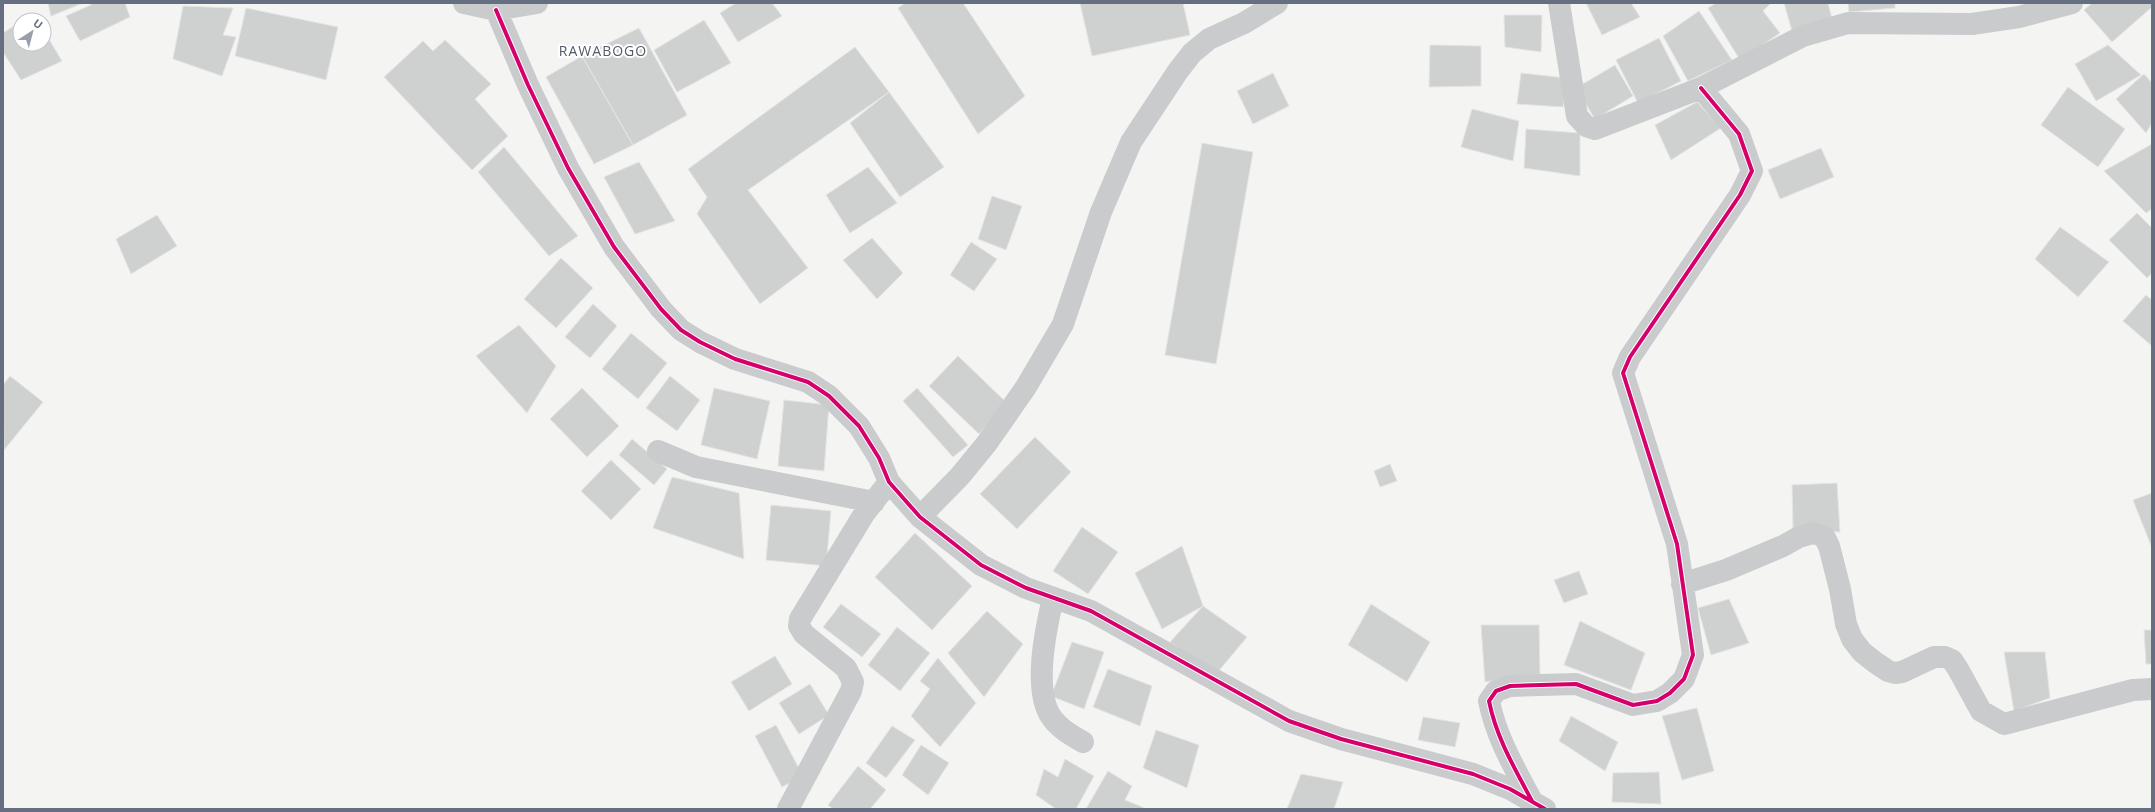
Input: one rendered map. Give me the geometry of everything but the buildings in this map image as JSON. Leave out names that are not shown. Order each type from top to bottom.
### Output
[{"type":"street","points":[[464,3],[496,10],[537,3]]},
{"type":"street","points":[[920,517],[960,476],[987,442],[1026,387],[1064,324],[1101,212],[1131,142],[1178,72],[1192,54],[1209,39],[1244,23],[1277,3]]},
{"type":"street","points":[[1558,3],[1577,116],[1588,128],[1598,129],[1701,88],[1803,36],[1848,23],[1972,24],[2019,17],[2072,3]]},
{"type":"street","points":[[496,10],[528,85],[568,168],[614,247],[661,309],[681,330],[700,342],[735,359],[808,382],[829,396],[859,426],[878,458],[889,482],[920,517],[981,565],[1001,577],[1053,598],[1091,611],[1289,721],[1341,739],[1473,774],[1510,789],[1538,805]]},
{"type":"street","points":[[1538,805],[1509,759],[1493,720],[1489,701],[1496,690],[1510,686],[1576,684],[1633,705],[1657,701],[1670,693],[1684,679],[1693,655],[1677,544],[1623,373],[1630,357],[1740,195],[1752,171],[1739,134],[1701,88]]},
{"type":"street","points":[[658,452],[696,467],[874,502]]},
{"type":"street","points":[[788,809],[851,691],[853,682],[846,668],[804,634],[799,626],[800,619],[864,514],[889,482]]},
{"type":"street","points":[[1682,584],[1726,570],[1783,546],[1800,537],[1817,534],[1825,538],[1829,546],[1840,589],[1846,624],[1852,639],[1876,664],[1888,671],[1902,672],[1934,658],[1945,657],[1952,660],[1982,711],[2004,724],[2133,690],[2152,689]]},
{"type":"street","points":[[1053,598],[1042,645],[1044,701],[1051,717],[1064,731],[1083,742]]},
{"type":"cycle path","points":[[496,10],[528,85],[568,168],[614,247],[661,309],[681,330],[700,342],[735,359],[808,382],[829,396],[859,426],[879,458],[889,482],[920,517],[981,565],[1026,588],[1091,611],[1289,721],[1341,739],[1473,774],[1510,789],[1545,809]]},
{"type":"cycle path","points":[[1532,801],[1496,727],[1489,701],[1496,691],[1510,686],[1576,684],[1633,705],[1657,701],[1670,693],[1684,679],[1693,655],[1677,544],[1623,373],[1630,357],[1740,195],[1752,171],[1739,134],[1701,88]]},
{"type":"district","name":"RAWABOGO","points":[[603,51]]}]
